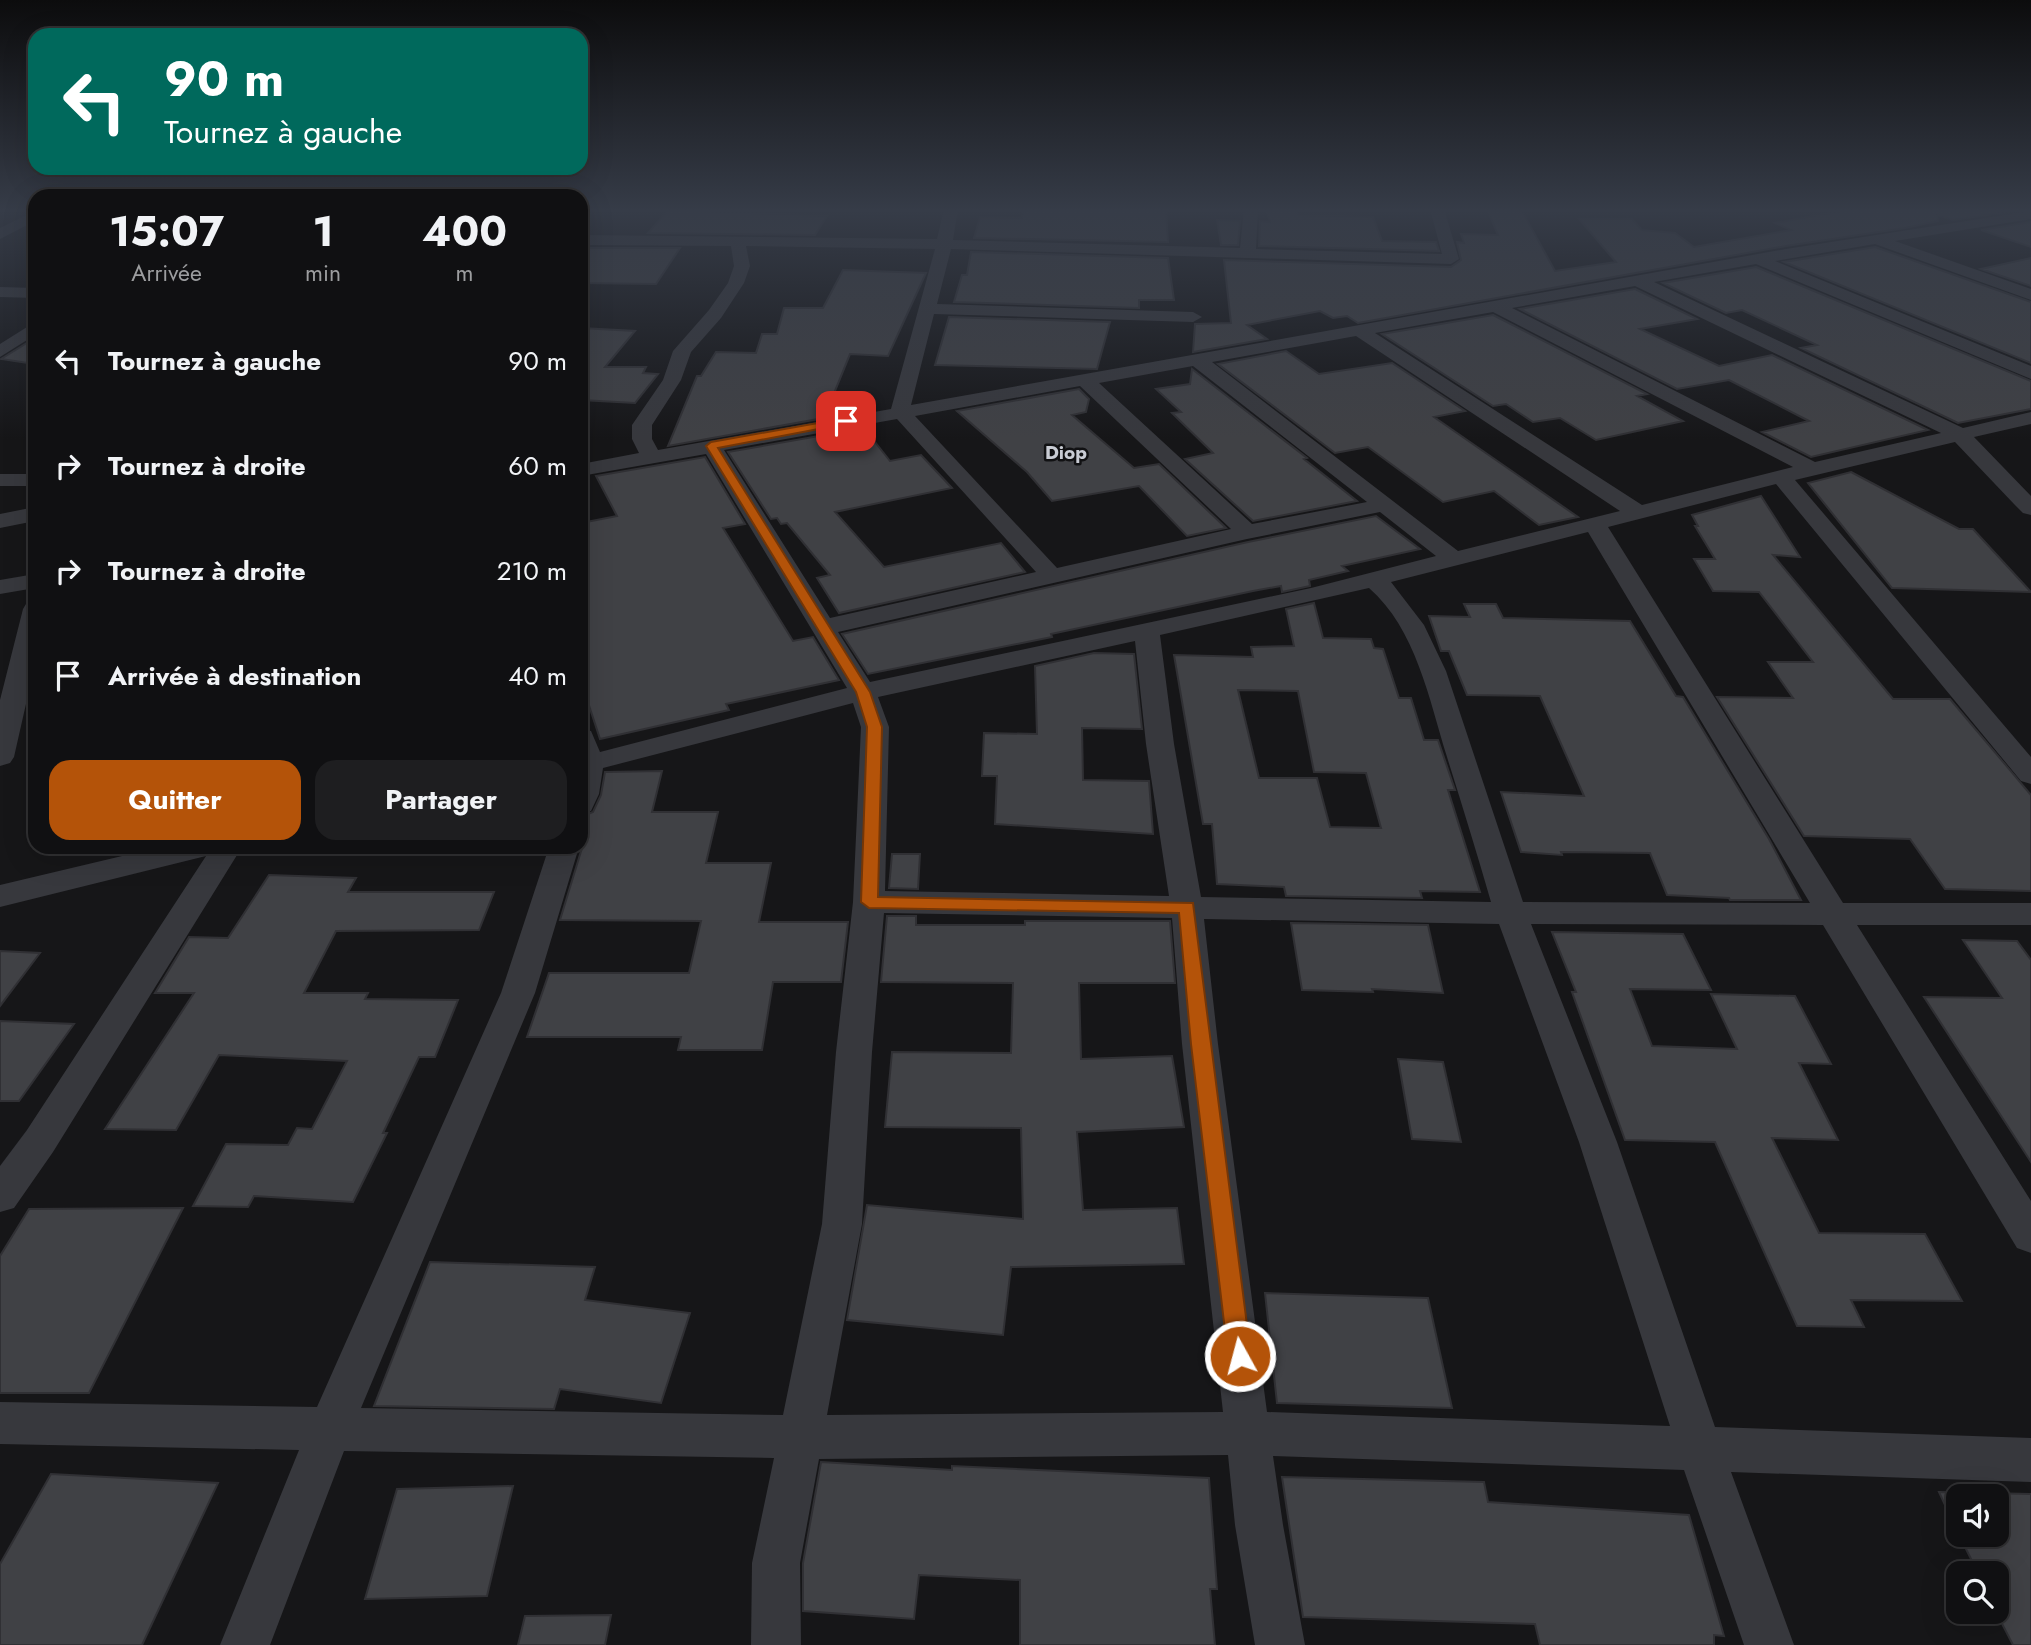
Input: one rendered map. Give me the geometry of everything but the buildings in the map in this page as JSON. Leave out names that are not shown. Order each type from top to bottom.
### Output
[{"type":"street","points":[[652,458],[642,439],[642,425],[672,380],[682,351],[715,314],[735,286]]},
{"type":"street","points":[[900,411],[933,286]]},
{"type":"street","points":[[588,469],[1611,286]]},
{"type":"street","points":[[1648,286],[1958,433],[1983,455],[1999,477],[2031,508]]},
{"type":"street","points":[[1822,286],[2031,373]]},
{"type":"street","points":[[2005,286],[2031,295]]},
{"type":"street","points":[[0,292],[28,293]]},
{"type":"street","points":[[1496,306],[1812,469]]},
{"type":"street","points":[[927,309],[1193,317]]},
{"type":"street","points":[[1358,330],[1640,514]]},
{"type":"street","points":[[0,352],[28,332]]},
{"type":"street","points":[[1196,359],[1453,558]]},
{"type":"street","points":[[1086,381],[1247,532]]},
{"type":"street","points":[[900,411],[1053,577]]},
{"type":"street","points":[[588,754],[1374,580],[1958,433],[2031,418]]},
{"type":"street","points":[[711,446],[863,692],[874,727],[869,902],[854,1052],[842,1224],[776,1563],[776,1645]]},
{"type":"street","points":[[1781,477],[2031,775]]},
{"type":"street","points":[[1999,477],[2031,477]]},
{"type":"street","points":[[0,480],[28,480]]},
{"type":"street","points":[[825,627],[1247,532],[1385,505]]},
{"type":"street","points":[[0,521],[28,515]]},
{"type":"street","points":[[1595,525],[2031,1236]]},
{"type":"street","points":[[1374,580],[1388,593],[1412,625],[1433,671],[1511,913],[1598,1142],[1700,1450],[1769,1645]]},
{"type":"street","points":[[0,587],[28,582]]},
{"type":"street","points":[[1147,632],[1160,744],[1187,907],[1202,1058],[1250,1433],[1259,1525],[1280,1645]]},
{"type":"street","points":[[0,757],[28,639]]},
{"type":"street","points":[[0,896],[173,854]]},
{"type":"street","points":[[0,1196],[40,1141],[222,854]]},
{"type":"street","points":[[245,1645],[330,1429],[518,993],[562,854]]},
{"type":"street","points":[[869,902],[1511,913],[2031,914]]},
{"type":"street","points":[[0,1423],[800,1437],[1250,1433],[2031,1460]]},
{"type":"district","name":"Diop","points":[[1066,452]]},
{"type":"route","points":[[846,421],[711,446],[863,692],[874,727],[869,902],[1187,907],[1200,1044],[1240,1356]]}]
